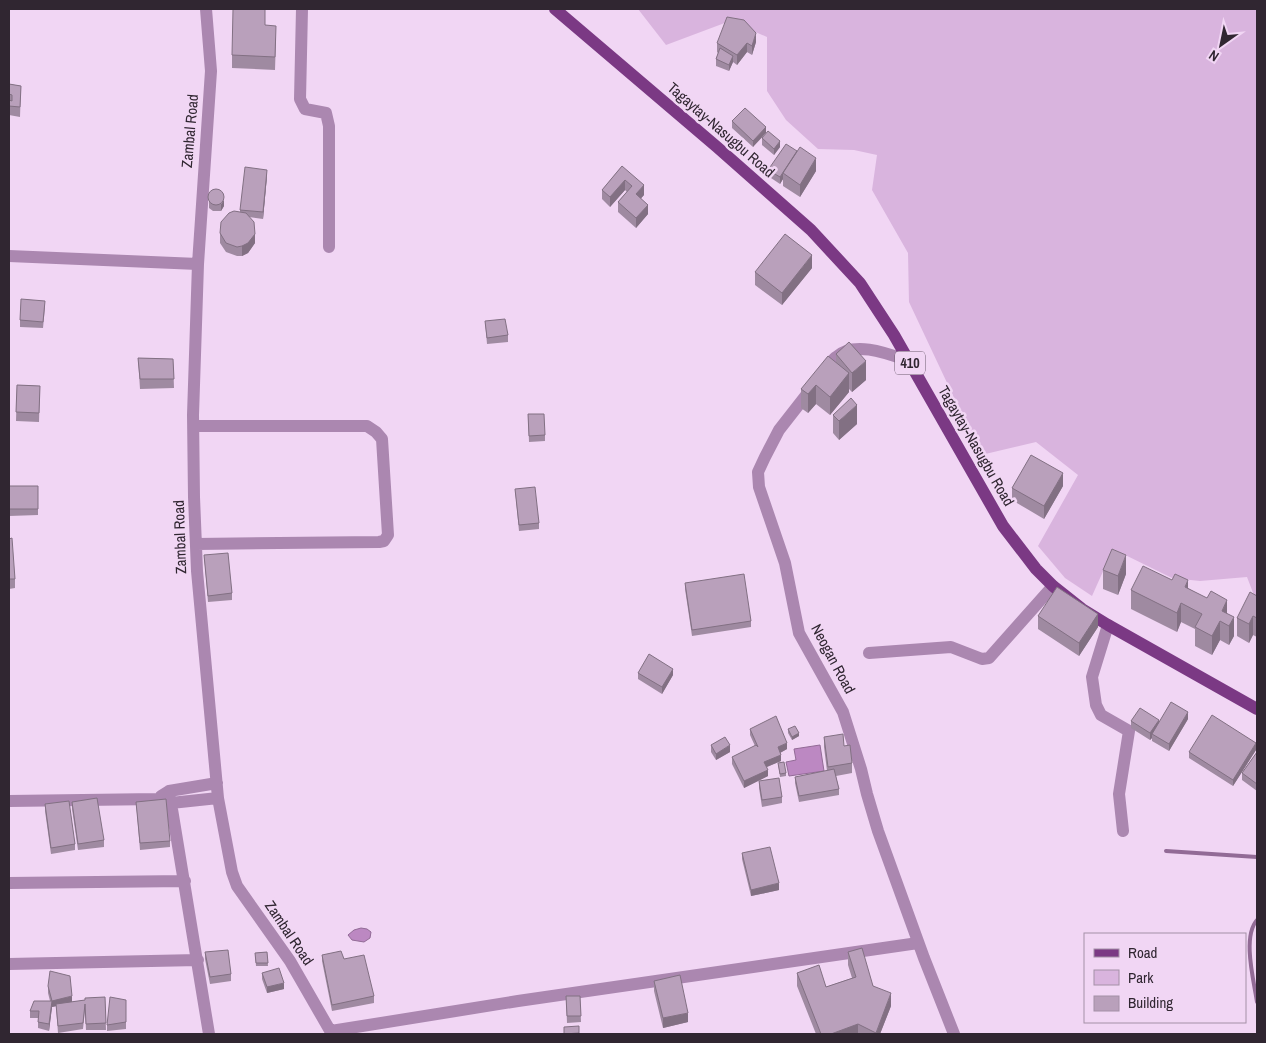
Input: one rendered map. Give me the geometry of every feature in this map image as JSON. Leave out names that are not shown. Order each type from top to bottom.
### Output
[{"type":"main road","name":"Tagaytay-Nasugbu Road","points":[[555,9],[811,230],[860,283],[894,335],[1003,526],[1036,569],[1053,586],[1082,609],[1108,625],[1257,709]]},
{"type":"street","name":"Zambal Road","points":[[206,9],[211,71],[198,264],[194,426],[196,544],[218,798],[232,872],[237,886],[290,961],[332,1033]]},
{"type":"street","points":[[302,9],[300,99],[305,109],[326,113],[329,126],[329,247]]},
{"type":"street","points":[[9,256],[198,264]]},
{"type":"street","name":"Neogan Road","points":[[909,362],[883,352],[855,349],[836,356],[780,430],[758,472],[759,487],[785,563],[799,633],[843,712],[878,831],[918,943],[954,1034]]},
{"type":"street","points":[[194,426],[367,426],[382,439],[388,536],[384,541],[379,542],[196,544]]},
{"type":"street","points":[[869,652],[951,647],[982,659],[989,658],[1053,586]]},
{"type":"street","points":[[1108,625],[1092,677],[1096,705],[1101,715],[1129,731],[1119,794],[1124,831]]},
{"type":"street","points":[[9,802],[157,799],[217,783]]},
{"type":"street","points":[[170,797],[218,798]]},
{"type":"street","points":[[170,797],[209,1034]]},
{"type":"street","points":[[9,883],[185,881]]},
{"type":"street","points":[[332,1033],[518,1001],[918,943]]},
{"type":"street","points":[[9,964],[198,960]]},
{"type":"green space","points":[[638,9],[1257,9],[1257,603],[1247,577],[1200,581],[1172,578],[1113,549],[1092,596],[1065,578],[1038,546],[1078,475],[1036,442],[981,455],[909,302],[908,253],[872,190],[877,155],[854,150],[818,149],[786,120],[767,91],[767,37],[730,21],[666,45]]},
{"type":"shaded area","points":[[820,745],[824,771],[789,776],[786,762],[796,760],[794,749]]},
{"type":"shaded area","points":[[361,928],[371,932],[370,938],[364,942],[352,940],[348,935],[354,930]]},
{"type":"building","points":[[233,9],[265,9],[265,25],[276,26],[275,57],[232,55]]},
{"type":"building","points":[[727,17],[744,20],[756,33],[752,46],[747,43],[737,55],[717,43]]},
{"type":"building","points":[[720,48],[733,56],[729,65],[716,59]]},
{"type":"building","points":[[9,84],[21,86],[20,107],[9,106],[9,100],[12,101],[12,95],[9,94]]},
{"type":"building","points":[[745,108],[766,127],[753,141],[732,121]]},
{"type":"building","points":[[768,131],[780,141],[774,149],[762,138]]},
{"type":"building","points":[[786,144],[797,151],[780,177],[768,170]]},
{"type":"building","points":[[800,147],[816,158],[800,185],[783,173]]},
{"type":"building","points":[[622,166],[644,185],[636,194],[648,205],[636,218],[618,202],[632,186],[625,180],[610,197],[602,190]]},
{"type":"building","points":[[245,167],[267,170],[263,212],[240,210]]},
{"type":"building","points":[[216,189],[222,191],[224,197],[222,203],[216,205],[210,203],[208,197],[210,191]]},
{"type":"building","points":[[234,211],[246,213],[254,222],[255,234],[248,243],[237,247],[226,243],[220,233],[221,222],[229,213]]},
{"type":"building","points":[[785,234],[812,255],[782,293],[755,272]]},
{"type":"building","points":[[21,299],[45,301],[43,322],[20,320]]},
{"type":"building","points":[[505,319],[508,335],[487,338],[485,321]]},
{"type":"building","points":[[849,342],[866,361],[852,373],[836,354]]},
{"type":"building","points":[[828,356],[849,373],[830,397],[816,385],[808,394],[801,389]]},
{"type":"building","points":[[138,358],[173,359],[174,379],[140,379]]},
{"type":"building","points":[[17,385],[40,386],[39,413],[16,412]]},
{"type":"building","points":[[851,398],[857,405],[839,421],[833,415]]},
{"type":"building","points":[[528,414],[544,414],[545,435],[529,436]]},
{"type":"building","points":[[1031,455],[1063,473],[1044,506],[1012,488]]},
{"type":"building","points":[[9,486],[38,486],[38,509],[9,509]]},
{"type":"building","points":[[535,487],[539,523],[519,525],[515,489]]},
{"type":"building","points":[[12,538],[15,579],[9,579],[9,539]]},
{"type":"building","points":[[1112,549],[1126,555],[1118,576],[1103,570]]},
{"type":"building","points":[[228,553],[232,593],[208,596],[204,555]]},
{"type":"building","points":[[1143,566],[1172,580],[1175,574],[1188,580],[1185,587],[1207,598],[1211,591],[1227,600],[1222,611],[1234,617],[1229,626],[1220,621],[1212,636],[1195,627],[1202,614],[1181,603],[1177,613],[1131,590]]},
{"type":"building","points":[[744,574],[751,621],[692,630],[685,583]]},
{"type":"building","points":[[1057,587],[1098,614],[1079,643],[1038,616]]},
{"type":"building","points":[[1250,592],[1257,596],[1257,618],[1253,616],[1249,624],[1237,618]]},
{"type":"building","points":[[649,654],[673,669],[662,687],[638,673]]},
{"type":"building","points":[[1171,702],[1188,712],[1169,744],[1152,734]]},
{"type":"building","points":[[1140,708],[1159,720],[1150,733],[1131,721]]},
{"type":"building","points":[[1212,715],[1256,743],[1233,780],[1189,752]]},
{"type":"building","points":[[776,716],[787,743],[778,747],[781,755],[764,762],[768,770],[744,781],[732,757],[756,745],[758,747],[750,729]]},
{"type":"building","points":[[795,726],[799,733],[792,737],[788,729]]},
{"type":"building","points":[[843,734],[844,746],[850,745],[852,763],[828,767],[824,737]]},
{"type":"building","points":[[725,737],[730,745],[716,754],[711,745]]},
{"type":"building","points":[[1257,752],[1257,784],[1242,773]]},
{"type":"building","points":[[784,762],[786,773],[780,774],[778,763]]},
{"type":"building","points":[[834,769],[839,789],[799,796],[795,777]]},
{"type":"building","points":[[779,778],[782,797],[762,800],[759,781]]},
{"type":"building","points":[[97,798],[104,840],[78,844],[72,802]]},
{"type":"building","points":[[166,799],[170,841],[140,843],[136,802]]},
{"type":"building","points":[[69,801],[75,844],[51,848],[45,804]]},
{"type":"building","points":[[770,847],[779,883],[751,890],[742,853]]},
{"type":"building","points":[[862,948],[873,986],[891,993],[876,1033],[858,1024],[831,1034],[821,1034],[797,973],[819,965],[826,987],[856,977],[848,952]]},
{"type":"building","points":[[228,950],[231,974],[210,977],[205,952]]},
{"type":"building","points":[[341,951],[344,959],[364,955],[374,996],[332,1005],[322,955]]},
{"type":"building","points":[[267,952],[268,963],[256,963],[255,953]]},
{"type":"building","points":[[279,968],[284,983],[267,987],[262,973]]},
{"type":"building","points":[[50,971],[70,976],[72,996],[52,1001],[48,986]]},
{"type":"building","points":[[680,975],[688,1013],[663,1018],[654,981]]},
{"type":"building","points":[[566,996],[580,996],[581,1016],[567,1016]]},
{"type":"building","points":[[105,997],[106,1023],[86,1024],[85,1004],[83,1023],[58,1026],[56,1004],[85,1000],[85,998]]},
{"type":"building","points":[[110,997],[126,1000],[126,1022],[107,1025]]},
{"type":"building","points":[[34,1001],[52,1001],[49,1024],[38,1022],[39,1011],[30,1011]]},
{"type":"building","points":[[579,1026],[579,1033],[564,1034],[564,1027]]},
{"type":"waterway","points":[[1166,851],[1257,857]]},
{"type":"waterway","points":[[1257,920],[1250,937],[1250,960],[1257,1002]]}]
